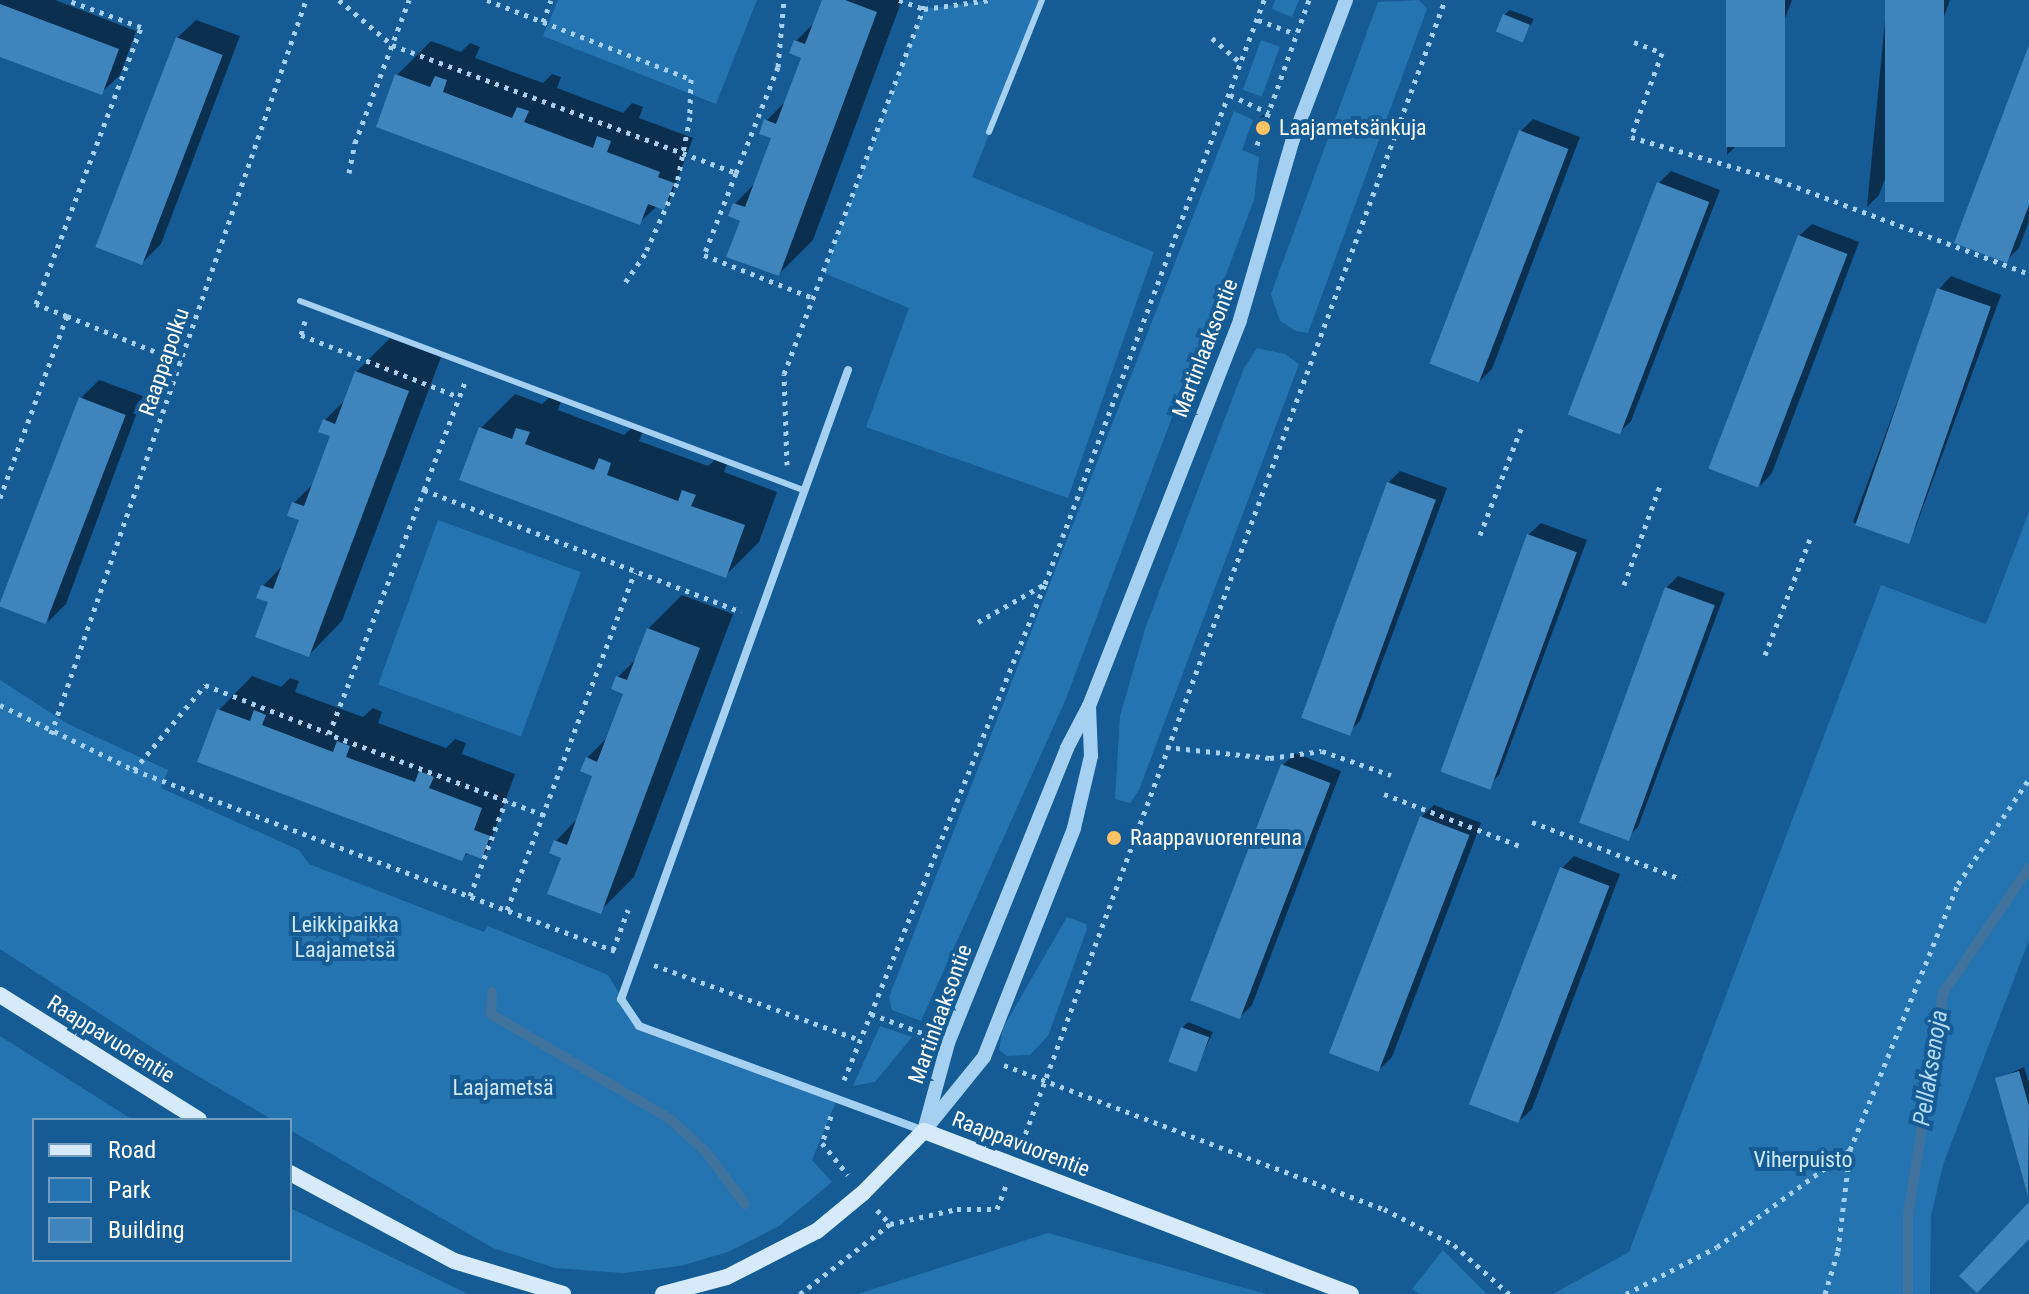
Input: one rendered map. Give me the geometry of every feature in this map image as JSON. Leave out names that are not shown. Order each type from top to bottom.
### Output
[{"type":"main road","name":"Raappavuorentie","points":[[0,995],[196,1118]]},
{"type":"main road","name":"Raappavuorentie","points":[[663,1294],[727,1277],[773,1256],[863,1193],[924,1131],[1350,1294]]},
{"type":"main road","points":[[292,1174],[454,1261],[563,1294]]},
{"type":"street","name":"Martinlaaksontie","points":[[924,1131],[948,1043],[1067,748],[1089,706],[1240,320],[1292,142],[1346,0]]},
{"type":"street","points":[[848,370],[632,957],[621,999],[639,1026],[924,1131]]},
{"type":"street","name":"Martinlaaksontie","points":[[924,1131],[984,1057],[1074,828],[1091,756],[1089,706]]},
{"type":"lane","points":[[989,132],[1042,0]]},
{"type":"lane","points":[[300,301],[803,490]]},
{"type":"path","points":[[67,0],[141,27],[36,304],[181,362]]},
{"type":"path","name":"Raappapolku","points":[[51,734],[306,0]]},
{"type":"path","points":[[339,0],[392,45],[736,173]]},
{"type":"path","points":[[349,173],[409,0]]},
{"type":"path","points":[[487,0],[691,79],[684,153],[668,208],[623,285]]},
{"type":"path","points":[[543,22],[551,0]]},
{"type":"path","points":[[784,0],[778,67],[704,255],[813,298]]},
{"type":"path","points":[[899,0],[924,9],[990,0]]},
{"type":"path","points":[[890,1224],[822,1143],[860,1040],[1045,584],[1264,0]]},
{"type":"path","points":[[1257,145],[1309,0]]},
{"type":"path","points":[[800,1294],[890,1224],[957,1209],[997,1209],[1444,0]]},
{"type":"path","points":[[1258,20],[1296,34]]},
{"type":"path","points":[[1212,38],[1241,63]]},
{"type":"path","points":[[1634,42],[1662,53],[1631,137],[1778,180],[2029,274]]},
{"type":"path","points":[[1230,95],[1269,113]]},
{"type":"path","points":[[311,305],[301,335],[459,397]]},
{"type":"path","points":[[0,498],[67,316]]},
{"type":"path","points":[[329,734],[467,376]]},
{"type":"path","points":[[1480,535],[1521,429]]},
{"type":"path","points":[[1624,585],[1661,483]]},
{"type":"path","points":[[424,490],[756,619]]},
{"type":"path","points":[[1765,655],[1810,539]]},
{"type":"path","points":[[507,910],[635,572]]},
{"type":"path","points":[[978,622],[1045,584]]},
{"type":"path","points":[[134,770],[205,685],[544,815]]},
{"type":"path","points":[[0,705],[51,734],[134,770],[860,1040]]},
{"type":"path","points":[[1166,747],[1270,758],[1322,751],[1391,775]]},
{"type":"path","points":[[1825,1294],[1838,1251],[1850,1150],[1958,884],[2029,779]]},
{"type":"path","points":[[1384,794],[1523,847]]},
{"type":"path","points":[[470,896],[506,800]]},
{"type":"path","points":[[1532,822],[1681,879]]},
{"type":"path","points":[[871,1014],[948,1043]]},
{"type":"path","points":[[984,1057],[1384,1209],[1454,1245],[1509,1294]]},
{"type":"path","points":[[1626,1294],[1717,1247],[1850,1150]]},
{"type":"green space","points":[[558,0],[757,0],[716,104],[543,36]]},
{"type":"green space","points":[[990,0],[1042,0],[972,177],[1154,252],[1068,498],[866,427],[909,308],[824,273],[924,9]]},
{"type":"green space","points":[[1275,0],[1299,0],[1292,17],[1272,9]]},
{"type":"green space","points":[[1419,0],[1427,9],[1308,333],[1296,331],[1280,321],[1271,294],[1378,2]]},
{"type":"green space","points":[[1261,40],[1280,47],[1262,97],[1243,90]]},
{"type":"green space","points":[[1234,111],[1253,120],[1242,150],[1259,157],[1254,200],[1065,701],[921,1021],[892,1010],[889,997]]},
{"type":"green space","points":[[1257,348],[1285,354],[1299,364],[1139,790],[1130,803],[1115,799],[1120,716],[1145,629],[1244,368]]},
{"type":"green space","name":"Viherpuisto","points":[[2029,512],[2029,940],[1943,1165],[1931,1216],[1930,1294],[1553,1294],[1629,1252],[1881,585],[1986,624]]},
{"type":"green space","points":[[438,520],[581,572],[521,736],[378,684]]},
{"type":"green space","name":"Laajametsä","points":[[0,680],[68,724],[168,770],[161,788],[299,850],[309,864],[484,932],[488,926],[608,975],[639,1026],[837,1099],[812,1160],[832,1182],[779,1226],[728,1252],[680,1266],[623,1273],[555,1268],[493,1248],[292,1131],[292,1118],[270,1118],[184,1068],[0,949]]},
{"type":"green space","points":[[1067,917],[1086,924],[1087,929],[1048,1036],[1030,1055],[1007,1056],[999,1050],[1003,1028]]},
{"type":"green space","points":[[880,1026],[912,1037],[875,1082],[853,1086]]},
{"type":"green space","points":[[0,1036],[130,1118],[32,1118],[32,1262],[292,1262],[292,1209],[468,1294],[0,1294]]},
{"type":"green space","points":[[1048,1233],[1266,1294],[858,1294]]},
{"type":"green space","points":[[1443,1250],[1487,1294],[1419,1294],[1412,1289]]},
{"type":"building","points":[[822,0],[845,0],[877,12],[779,276],[726,257],[740,221],[728,216],[733,203],[745,207],[771,138],[759,134],[764,119],[776,124],[801,58],[789,53],[794,40],[805,44]]},
{"type":"building","points":[[1726,0],[1785,0],[1785,147],[1726,147]]},
{"type":"building","points":[[1885,0],[1944,0],[1944,202],[1885,202]]},
{"type":"building","points":[[0,4],[119,49],[102,95],[0,57]]},
{"type":"building","points":[[1503,14],[1530,25],[1523,42],[1496,32]]},
{"type":"building","points":[[176,37],[223,55],[142,265],[95,247]]},
{"type":"building","points":[[2029,45],[2029,205],[2007,263],[1954,243]]},
{"type":"building","points":[[395,74],[430,87],[435,76],[447,80],[443,92],[512,118],[517,107],[529,111],[524,122],[593,148],[597,136],[611,141],[607,152],[660,172],[658,177],[674,183],[664,210],[648,204],[640,225],[376,127]]},
{"type":"building","points":[[1257,118],[1262,120],[1258,134],[1252,132]]},
{"type":"building","points":[[1519,130],[1568,149],[1479,382],[1429,363]]},
{"type":"building","points":[[1657,182],[1709,202],[1620,435],[1568,414]]},
{"type":"building","points":[[1798,235],[1847,254],[1758,487],[1708,468]]},
{"type":"building","points":[[1937,288],[1991,307],[1909,544],[1855,525]]},
{"type":"building","points":[[355,371],[409,391],[309,657],[255,637],[268,602],[256,598],[261,585],[273,589],[299,520],[287,516],[292,502],[304,506],[330,436],[318,432],[323,419],[335,424]]},
{"type":"building","points":[[79,397],[126,415],[45,624],[0,607],[0,603]]},
{"type":"building","points":[[479,427],[512,439],[516,428],[530,432],[525,444],[594,470],[599,458],[611,463],[607,475],[678,501],[682,490],[696,495],[691,506],[745,525],[726,578],[459,480]]},
{"type":"building","points":[[1387,482],[1436,500],[1350,736],[1301,718]]},
{"type":"building","points":[[1527,534],[1577,552],[1490,790],[1440,772]]},
{"type":"building","points":[[1665,587],[1715,605],[1629,841],[1579,823]]},
{"type":"building","points":[[647,628],[700,648],[601,914],[547,894],[561,858],[549,853],[554,840],[567,845],[592,776],[580,771],[586,757],[597,762],[623,694],[611,689],[616,676],[627,680]]},
{"type":"building","points":[[217,709],[250,721],[254,710],[266,715],[262,725],[333,752],[337,741],[350,746],[346,757],[415,782],[419,771],[434,777],[429,788],[482,808],[474,830],[490,836],[482,859],[466,853],[462,861],[197,762]]},
{"type":"building","points":[[1281,764],[1330,783],[1240,1019],[1190,1000]]},
{"type":"building","points":[[1420,816],[1469,835],[1378,1072],[1329,1053]]},
{"type":"building","points":[[1560,867],[1609,886],[1518,1123],[1469,1104]]},
{"type":"building","points":[[1181,1027],[1209,1037],[1197,1072],[1168,1062]]},
{"type":"building","points":[[2019,1071],[2029,1106],[2028,1196],[1995,1078]]},
{"type":"building","points":[[2029,1202],[2029,1239],[1977,1293],[1959,1276]]},
{"type":"waterway","name":"Pellaksenoja","points":[[1908,1294],[1908,1216],[1943,993],[2029,868]]},
{"type":"waterway","points":[[492,992],[491,1014],[670,1119],[706,1152],[745,1204]]},
{"type":"place","name":"Laajametsänkuja","points":[[1263,128]]},
{"type":"place","name":"Raappavuorenreuna","points":[[1114,838]]},
{"type":"park label","name":"Leikkipaikka Laajametsä","points":[[345,936]]}]
